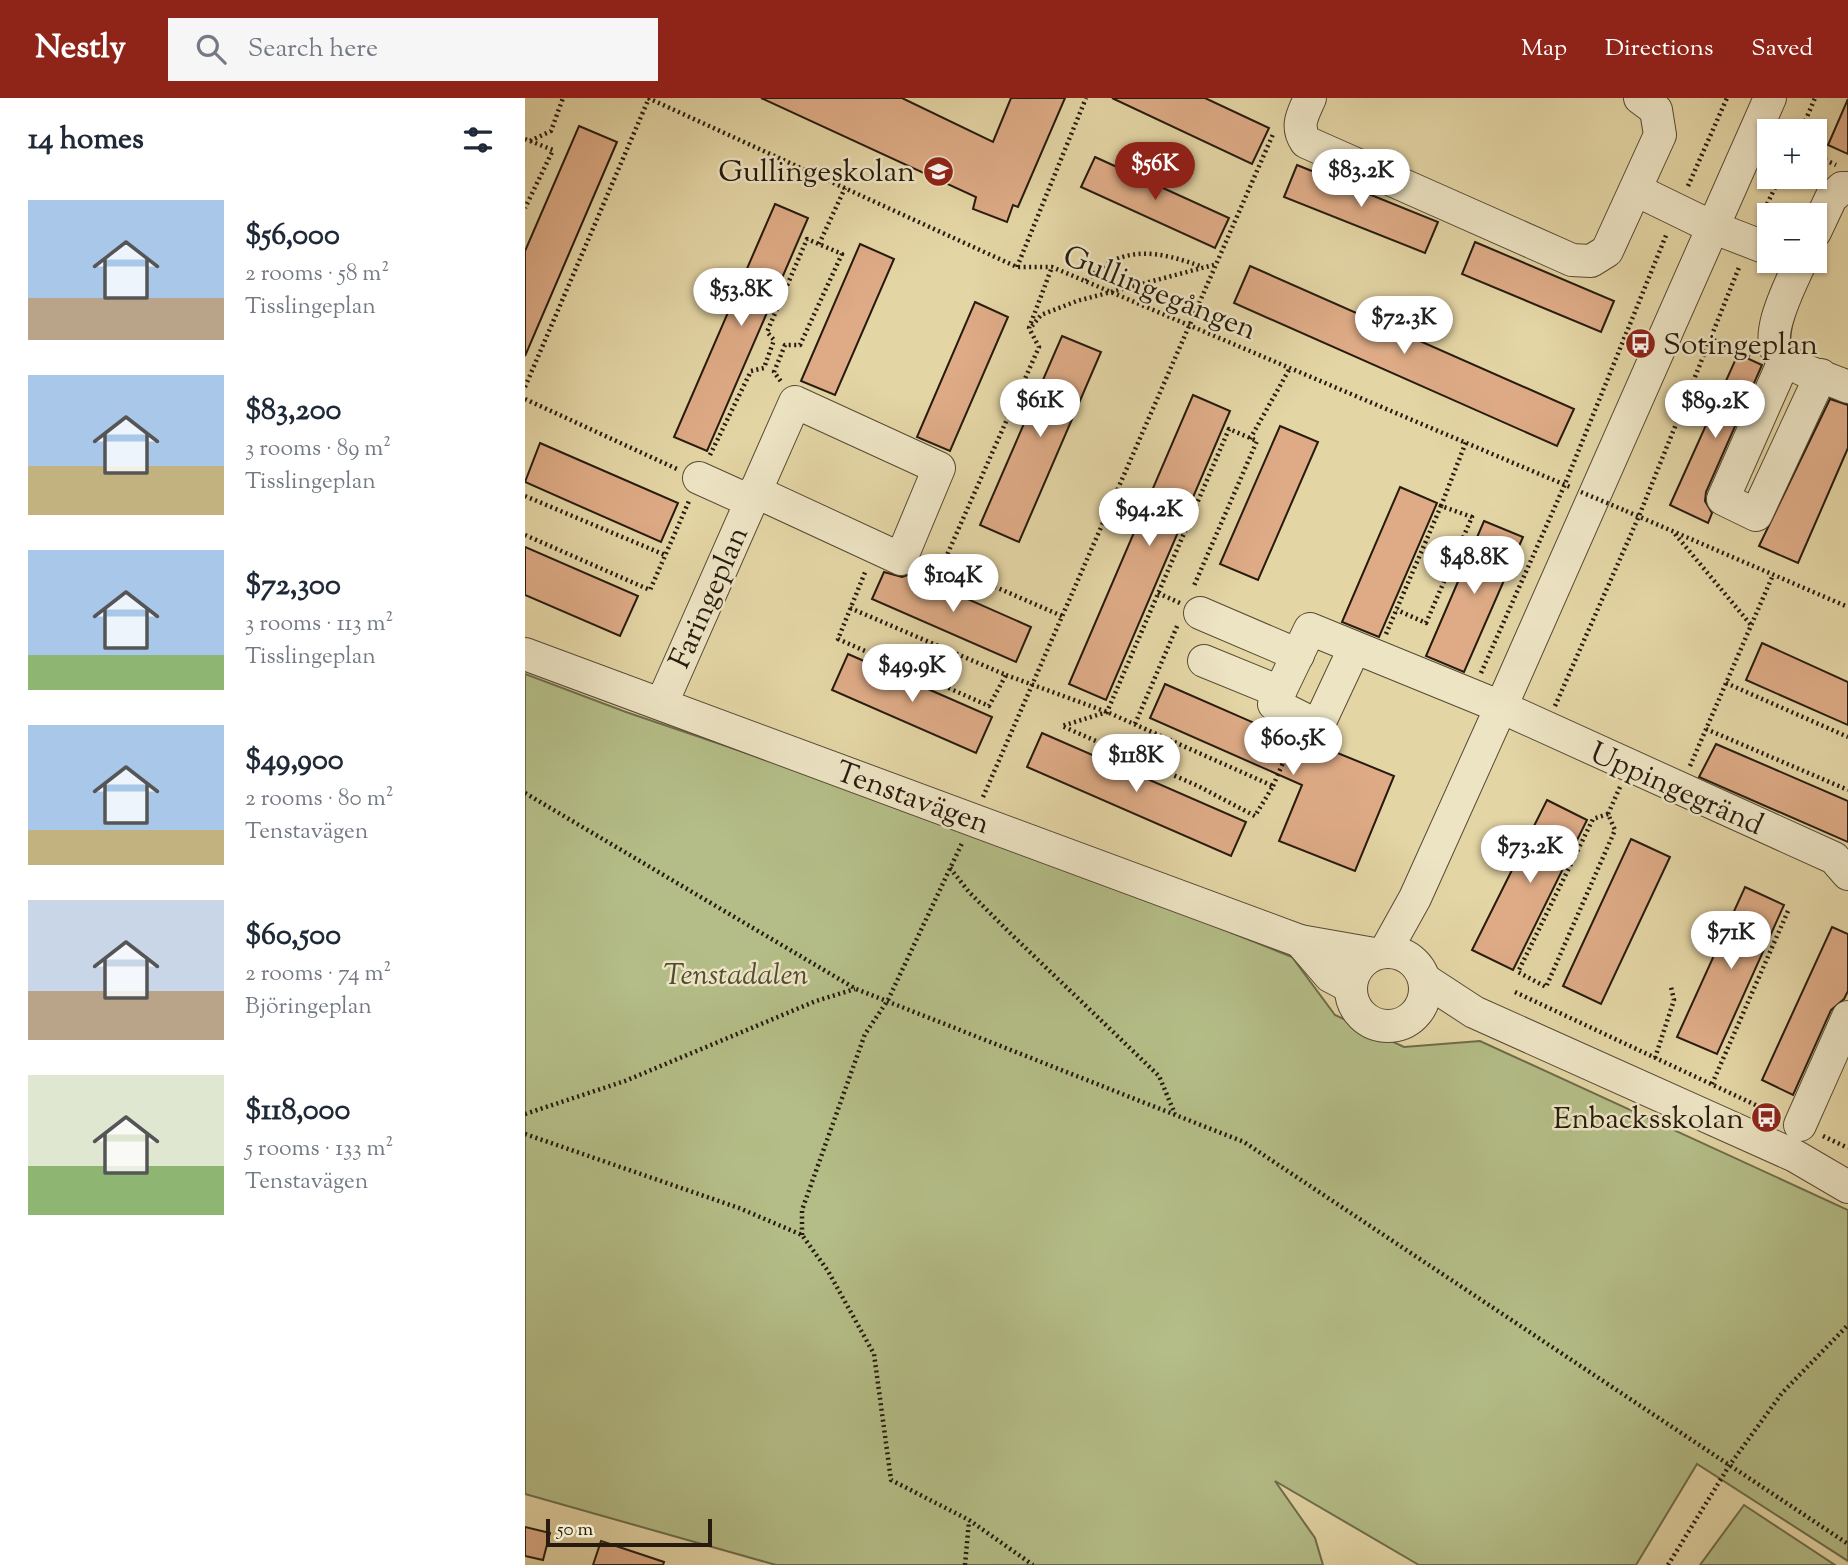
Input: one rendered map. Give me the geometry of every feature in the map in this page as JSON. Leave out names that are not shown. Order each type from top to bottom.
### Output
[{"type":"street","points":[[1310,98],[1299,122],[1299,132],[1306,142],[1572,260],[1591,261],[1607,251],[1660,135],[1655,110],[1640,98]]},
{"type":"street","points":[[1474,1012],[1414,1017],[1396,1026],[1374,1024],[1356,1009],[1351,987],[1357,967],[1380,953],[1415,898],[1770,98]]},
{"type":"street","points":[[1827,206],[1831,198],[1842,188],[1848,188]]},
{"type":"street","points":[[1636,190],[1712,227],[1757,243]]},
{"type":"street","points":[[1785,359],[1723,499],[1756,515],[1834,381],[1785,359],[1773,347],[1773,332],[1794,273]]},
{"type":"street","points":[[795,402],[939,468],[890,547]]},
{"type":"street","name":"Faringeplan","points":[[662,703],[795,402]]},
{"type":"street","points":[[699,478],[752,496]]},
{"type":"street","name":"Faringeplan","points":[[752,496],[890,547]]},
{"type":"street","points":[[1193,609],[1298,655],[1274,705],[1318,726],[1365,653]]},
{"type":"street","name":"Uppingegränd","points":[[1298,655],[1310,629],[1501,708],[1834,858],[1848,873]]},
{"type":"street","name":"Tenstavägen","points":[[525,654],[1300,941],[1380,953]]},
{"type":"street","points":[[1204,661],[1280,692]]},
{"type":"street","points":[[1414,1017],[1424,1000],[1415,898]]},
{"type":"street","name":"Tenstavägen","points":[[1300,941],[1330,976],[1351,987]]},
{"type":"street","points":[[1380,953],[1406,956],[1420,971],[1474,1012],[1794,1156],[1848,1187]]},
{"type":"street","points":[[1800,1125],[1848,1017]]},
{"type":"path","points":[[528,140],[551,131],[563,98]]},
{"type":"path","points":[[525,387],[648,98]]},
{"type":"path","name":"Gullingegången","points":[[648,98],[1017,267],[1052,267],[1848,607]]},
{"type":"path","points":[[1017,267],[1086,98]]},
{"type":"path","points":[[1683,196],[1727,98]]},
{"type":"path","points":[[1806,119],[1815,98]]},
{"type":"path","points":[[982,798],[1277,124]]},
{"type":"path","points":[[525,208],[553,150],[528,140]]},
{"type":"path","points":[[819,244],[845,188]]},
{"type":"path","points":[[1479,677],[1565,484],[1672,221]]},
{"type":"path","points":[[764,368],[774,340],[767,332],[807,239],[842,254],[800,345],[785,345],[774,372]]},
{"type":"path","points":[[1086,281],[1100,267],[1147,251],[1204,267]]},
{"type":"path","points":[[1545,729],[1757,251]]},
{"type":"path","points":[[1029,328],[1041,315],[1108,291],[1218,264]]},
{"type":"path","points":[[943,564],[1039,347],[1029,328],[1052,267]]},
{"type":"path","points":[[525,535],[650,590],[699,478],[751,371],[764,368],[774,372],[795,402]]},
{"type":"path","points":[[1250,439],[1290,368]]},
{"type":"path","points":[[525,399],[699,478]]},
{"type":"path","points":[[1135,724],[1193,609],[1257,441],[1229,429],[1107,712],[1062,726],[1198,786],[1255,816],[1273,786],[1303,718]]},
{"type":"path","points":[[1365,653],[1397,610],[1466,442]]},
{"type":"path","points":[[525,496],[665,555]]},
{"type":"path","points":[[1397,610],[1426,623],[1472,517],[1441,506]]},
{"type":"path","points":[[1675,533],[1751,625]]},
{"type":"path","points":[[1006,674],[989,706],[838,639],[850,608],[890,547],[943,564],[1062,616]]},
{"type":"path","points":[[1680,790],[1773,575]]},
{"type":"path","points":[[1158,593],[1193,609]]},
{"type":"path","points":[[850,608],[1006,674],[1107,712],[1273,786]]},
{"type":"path","points":[[1726,683],[1848,737]]},
{"type":"path","points":[[1706,729],[1848,790]]},
{"type":"path","points":[[1608,814],[1593,818],[1518,972],[1546,987],[1615,830],[1608,814],[1629,767]]},
{"type":"path","points":[[525,793],[856,989],[1244,1142],[1848,1544]]},
{"type":"path","points":[[802,1235],[802,1210],[865,1034],[888,1000],[965,837]]},
{"type":"path","points":[[950,868],[969,892],[1011,934],[1159,1076],[1175,1115]]},
{"type":"path","points":[[1712,1084],[1789,911]]},
{"type":"path","points":[[1655,1058],[1674,1000],[1671,987]]},
{"type":"path","points":[[525,1114],[625,1081],[816,1001],[856,989]]},
{"type":"path","points":[[1515,992],[1848,1148]]},
{"type":"path","points":[[525,1133],[739,1208],[802,1235],[828,1271],[874,1354],[891,1480],[969,1520],[1033,1565]]},
{"type":"path","points":[[1668,1565],[1729,1466],[1782,1394],[1848,1325]]},
{"type":"path","points":[[965,1565],[969,1520]]},
{"type":"green space","name":"Tenstadalen","points":[[525,674],[626,712],[981,833],[1292,957],[1335,1015],[1404,1047],[1480,1041],[1848,1210],[1848,1561],[1697,1464],[1636,1565],[1419,1565],[1275,1481],[1315,1538],[1323,1565],[776,1565],[525,1494]]},
{"type":"green space","points":[[1744,1505],[1835,1565],[1700,1565]]},
{"type":"building","points":[[761,98],[902,98],[993,142],[1011,98],[1065,98],[1018,207],[1013,205],[1007,222],[973,209],[976,197]]},
{"type":"building","points":[[1112,98],[1205,98],[1269,128],[1252,164]]},
{"type":"building","points":[[1848,99],[1848,154],[1828,145]]},
{"type":"building","points":[[579,126],[617,142],[525,356],[525,251]]},
{"type":"building","points":[[1095,157],[1229,218],[1215,248],[1081,187]]},
{"type":"building","points":[[1297,165],[1438,222],[1425,253],[1284,197]]},
{"type":"building","points":[[775,204],[808,218],[707,451],[674,437]]},
{"type":"building","points":[[1475,242],[1614,301],[1601,332],[1462,274]]},
{"type":"building","points":[[860,244],[894,259],[835,395],[801,381]]},
{"type":"building","points":[[1250,266],[1574,409],[1557,446],[1234,303]]},
{"type":"building","points":[[975,302],[1008,317],[950,451],[917,437]]},
{"type":"building","points":[[1062,336],[1101,352],[1019,542],[980,525]]},
{"type":"building","points":[[1738,354],[1762,365],[1706,492],[1705,501],[1712,513],[1708,523],[1670,505]]},
{"type":"building","points":[[1193,395],[1230,411],[1106,700],[1069,684]]},
{"type":"building","points":[[1830,399],[1848,405],[1848,448],[1798,563],[1759,546]]},
{"type":"building","points":[[1280,426],[1318,442],[1258,580],[1220,564]]},
{"type":"building","points":[[540,443],[678,503],[661,542],[525,482]]},
{"type":"building","points":[[1400,487],[1437,503],[1379,637],[1342,622]]},
{"type":"building","points":[[1484,521],[1523,537],[1464,672],[1426,656]]},
{"type":"building","points":[[525,547],[638,596],[620,636],[525,595]]},
{"type":"building","points":[[884,572],[902,577],[911,574],[1031,627],[1016,662],[872,599]]},
{"type":"building","points":[[1762,643],[1848,682],[1848,725],[1746,680]]},
{"type":"building","points":[[848,654],[992,717],[976,753],[832,690]]},
{"type":"building","points":[[1165,684],[1316,750],[1318,745],[1394,776],[1355,871],[1279,841],[1302,785],[1150,718]]},
{"type":"building","points":[[1042,733],[1246,822],[1231,856],[1027,767]]},
{"type":"building","points":[[1716,744],[1848,801],[1848,842],[1699,777]]},
{"type":"building","points":[[1547,800],[1587,820],[1513,970],[1472,950]]},
{"type":"building","points":[[1631,839],[1670,857],[1601,1004],[1563,986]]},
{"type":"building","points":[[1745,887],[1784,905],[1717,1054],[1677,1037]]},
{"type":"building","points":[[1832,927],[1848,934],[1848,991],[1844,999],[1831,1010],[1793,1095],[1762,1080]]},
{"type":"building","points":[[525,1527],[550,1533],[543,1560],[525,1556]]},
{"type":"building","points":[[601,1541],[664,1562],[663,1565],[593,1565]]},
{"type":"place","name":"Gullingeskolan","points":[[938,171]]},
{"type":"place","name":"Sotingeplan","points":[[1640,344]]},
{"type":"place","name":"Enbacksskolan","points":[[1767,1118]]}]
